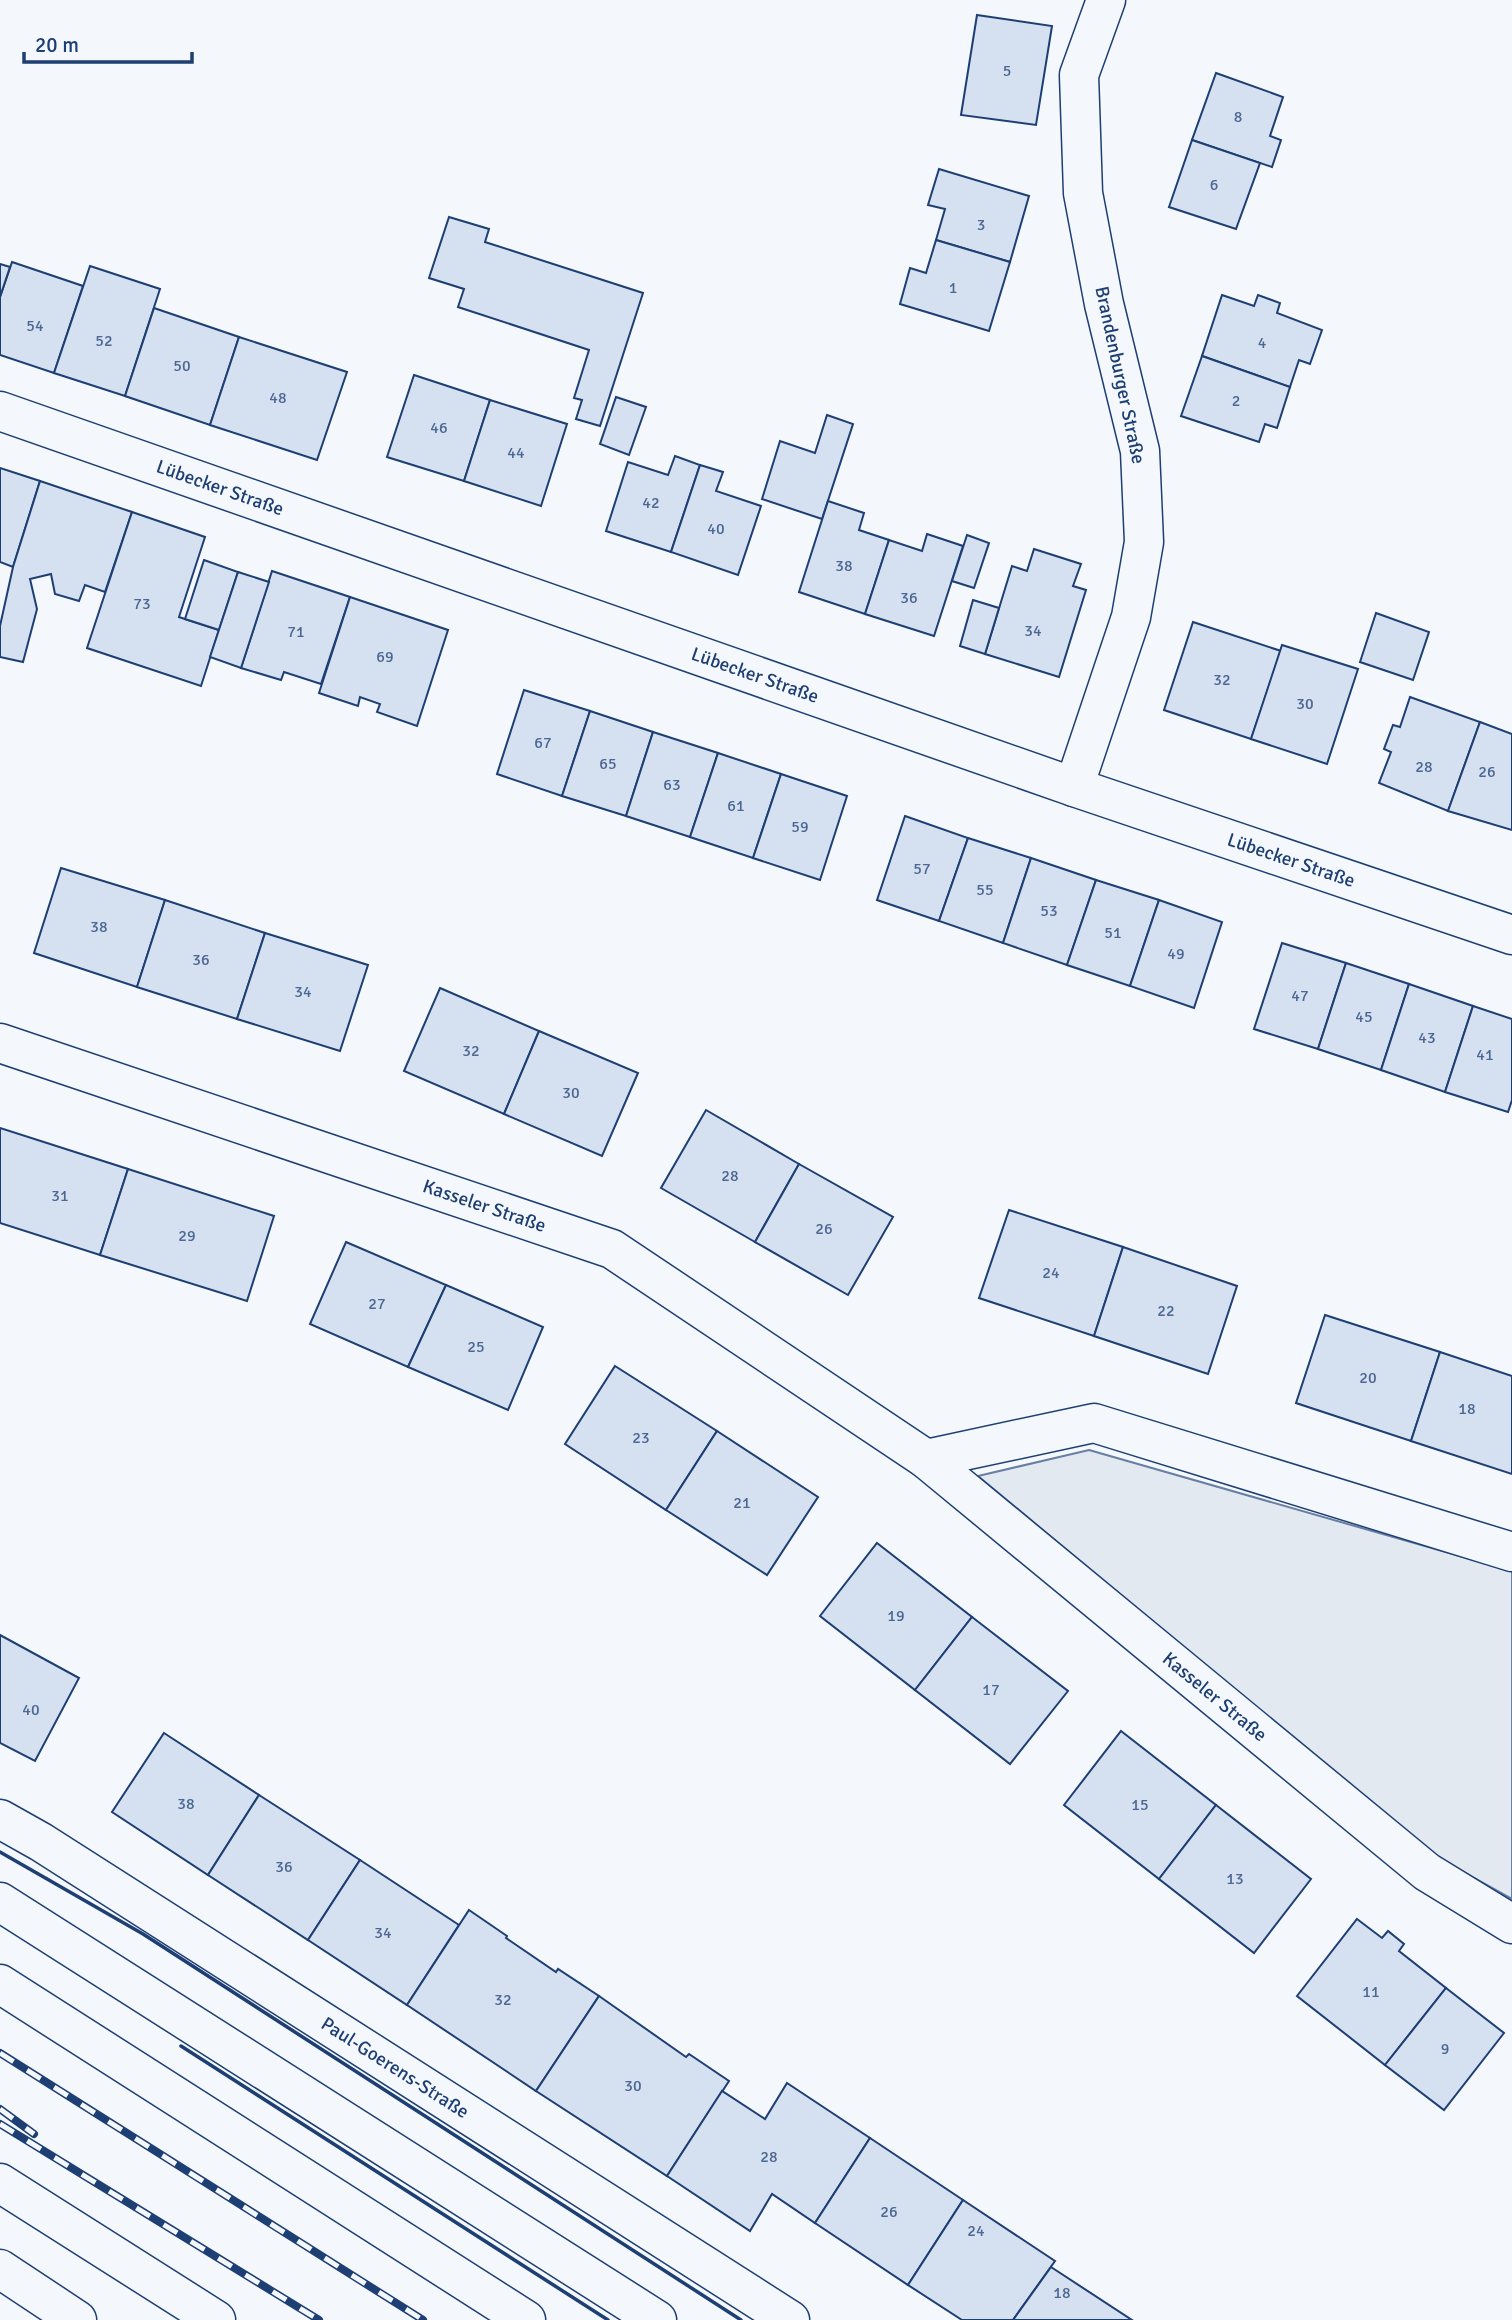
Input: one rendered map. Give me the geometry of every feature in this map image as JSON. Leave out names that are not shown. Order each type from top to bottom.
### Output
[{"type":"main road","name":"Brandenburger Straße","points":[[1074,787],[1131,617],[1144,542],[1140,450],[1104,304],[1083,193],[1079,75],[1106,0]]},
{"type":"main road","name":"Lübecker Straße","points":[[0,411],[1074,787],[1512,936]]},
{"type":"main road","name":"Kasseler Straße","points":[[0,1043],[612,1249],[926,1459],[1427,1872],[1512,1924]]},
{"type":"main road","points":[[926,1459],[1094,1423],[1512,1552]]},
{"type":"main road","name":"Paul-Goerens-Straße","points":[[0,1819],[41,1842],[790,2320]]},
{"type":"main road","points":[[0,1902],[657,2320]]},
{"type":"main road","points":[[0,1984],[526,2320]]},
{"type":"main road","points":[[0,2183],[216,2320]]},
{"type":"main road","points":[[0,2269],[77,2320]]},
{"type":"shaded area","points":[[1089,1450],[1512,1571],[1512,1899],[1436,1857],[978,1476]]},
{"type":"building","points":[[977,15],[1052,26],[1036,125],[961,115]]},
{"type":"building","points":[[1216,73],[1283,97],[1270,136],[1281,140],[1272,167],[1192,140]]},
{"type":"building","points":[[1192,140],[1260,163],[1236,229],[1169,207]]},
{"type":"building","points":[[939,169],[1029,196],[1010,262],[936,240],[945,209],[928,205]]},
{"type":"building","points":[[449,217],[489,229],[485,242],[643,293],[600,426],[576,419],[582,400],[574,398],[589,350],[458,307],[464,289],[429,278]]},
{"type":"building","points":[[936,240],[1010,262],[989,331],[900,304],[910,268],[926,273]]},
{"type":"building","points":[[12,262],[83,286],[54,373],[0,355],[0,297]]},
{"type":"building","points":[[0,264],[10,267],[0,297]]},
{"type":"building","points":[[90,266],[160,289],[125,396],[54,373]]},
{"type":"building","points":[[1222,295],[1254,306],[1258,295],[1280,303],[1277,313],[1322,330],[1310,364],[1299,360],[1290,387],[1202,356]]},
{"type":"building","points":[[154,308],[239,337],[210,425],[125,396]]},
{"type":"building","points":[[239,337],[347,372],[317,460],[210,425]]},
{"type":"building","points":[[1202,356],[1290,387],[1277,428],[1265,424],[1259,442],[1181,416]]},
{"type":"building","points":[[414,375],[490,400],[464,481],[387,457]]},
{"type":"building","points":[[616,397],[646,407],[629,455],[600,444]]},
{"type":"building","points":[[490,400],[567,424],[541,506],[464,481]]},
{"type":"building","points":[[827,415],[853,424],[822,519],[762,499],[780,441],[815,453]]},
{"type":"building","points":[[675,456],[700,465],[671,552],[606,531],[628,462],[668,475]]},
{"type":"building","points":[[700,465],[723,472],[716,491],[761,506],[738,575],[671,552]]},
{"type":"building","points":[[0,468],[40,481],[13,567],[0,562]]},
{"type":"building","points":[[40,481],[132,512],[105,592],[85,585],[79,601],[55,594],[51,574],[30,579],[37,609],[23,662],[0,657],[0,626],[13,567]]},
{"type":"building","points":[[828,501],[864,513],[859,530],[889,540],[865,614],[799,592]]},
{"type":"building","points":[[132,512],[205,537],[179,617],[219,630],[201,686],[87,648]]},
{"type":"building","points":[[927,534],[963,546],[934,636],[865,614],[889,540],[922,551]]},
{"type":"building","points":[[967,535],[989,543],[974,588],[952,581]]},
{"type":"building","points":[[1034,549],[1081,564],[1073,586],[1086,590],[1059,677],[985,654],[1012,566],[1027,571]]},
{"type":"building","points":[[204,560],[238,572],[219,630],[185,619]]},
{"type":"building","points":[[272,571],[350,597],[321,684],[284,672],[281,680],[241,668]]},
{"type":"building","points":[[238,572],[269,582],[241,668],[210,657]]},
{"type":"building","points":[[350,597],[448,630],[417,726],[377,712],[380,704],[360,697],[358,706],[319,693]]},
{"type":"building","points":[[973,600],[999,608],[985,654],[960,646]]},
{"type":"building","points":[[1376,613],[1429,632],[1413,680],[1360,662]]},
{"type":"building","points":[[1193,622],[1281,651],[1251,739],[1164,710]]},
{"type":"building","points":[[1282,645],[1358,669],[1327,764],[1251,739]]},
{"type":"building","points":[[524,690],[590,711],[562,796],[497,774]]},
{"type":"building","points":[[1410,697],[1480,722],[1448,811],[1379,783],[1391,752],[1384,749],[1393,725],[1400,727]]},
{"type":"building","points":[[590,711],[653,732],[626,816],[562,796]]},
{"type":"building","points":[[1480,722],[1512,734],[1512,830],[1448,811]]},
{"type":"building","points":[[653,732],[718,753],[690,837],[626,816]]},
{"type":"building","points":[[718,753],[781,774],[753,858],[690,837]]},
{"type":"building","points":[[781,774],[847,796],[820,880],[753,858]]},
{"type":"building","points":[[905,816],[968,838],[939,921],[877,900]]},
{"type":"building","points":[[968,838],[1031,858],[1003,943],[939,921]]},
{"type":"building","points":[[1031,858],[1096,880],[1067,965],[1003,943]]},
{"type":"building","points":[[61,868],[165,900],[137,987],[34,953]]},
{"type":"building","points":[[1096,880],[1159,900],[1130,986],[1067,965]]},
{"type":"building","points":[[165,900],[265,933],[237,1019],[137,987]]},
{"type":"building","points":[[1159,900],[1222,922],[1194,1008],[1130,986]]},
{"type":"building","points":[[265,933],[368,965],[340,1051],[237,1019]]},
{"type":"building","points":[[1282,943],[1346,963],[1318,1049],[1254,1029]]},
{"type":"building","points":[[1346,963],[1409,984],[1381,1070],[1318,1049]]},
{"type":"building","points":[[1409,984],[1473,1006],[1445,1092],[1381,1070]]},
{"type":"building","points":[[440,988],[539,1031],[504,1114],[404,1071]]},
{"type":"building","points":[[1473,1006],[1512,1019],[1512,1100],[1508,1112],[1445,1092]]},
{"type":"building","points":[[539,1031],[638,1073],[602,1156],[504,1114]]},
{"type":"building","points":[[706,1110],[799,1164],[755,1242],[661,1188]]},
{"type":"building","points":[[0,1128],[128,1169],[100,1255],[0,1223]]},
{"type":"building","points":[[799,1164],[893,1217],[848,1295],[755,1242]]},
{"type":"building","points":[[128,1169],[274,1216],[247,1301],[100,1255]]},
{"type":"building","points":[[1009,1210],[1123,1247],[1094,1336],[979,1298]]},
{"type":"building","points":[[346,1242],[446,1285],[408,1367],[310,1324]]},
{"type":"building","points":[[1123,1247],[1237,1286],[1208,1374],[1094,1336]]},
{"type":"building","points":[[446,1285],[543,1327],[508,1410],[408,1367]]},
{"type":"building","points":[[1325,1315],[1440,1352],[1411,1441],[1296,1403]]},
{"type":"building","points":[[1440,1352],[1512,1376],[1512,1474],[1411,1441]]},
{"type":"building","points":[[615,1366],[717,1431],[666,1510],[565,1444]]},
{"type":"building","points":[[717,1431],[818,1497],[767,1575],[666,1510]]},
{"type":"building","points":[[877,1543],[972,1617],[915,1690],[820,1616]]},
{"type":"building","points":[[972,1617],[1068,1691],[1010,1764],[915,1690]]},
{"type":"building","points":[[0,1635],[79,1678],[35,1761],[0,1743]]},
{"type":"building","points":[[1121,1731],[1216,1805],[1159,1879],[1064,1805]]},
{"type":"building","points":[[164,1733],[259,1795],[208,1875],[112,1812]]},
{"type":"building","points":[[259,1795],[360,1860],[308,1940],[208,1875]]},
{"type":"building","points":[[1216,1805],[1311,1879],[1254,1953],[1159,1879]]},
{"type":"building","points":[[360,1860],[459,1925],[407,2005],[308,1940]]},
{"type":"building","points":[[469,1910],[556,1972],[558,1969],[599,1996],[536,2091],[407,2005]]},
{"type":"building","points":[[1357,1919],[1382,1938],[1388,1931],[1404,1944],[1399,1951],[1446,1988],[1385,2065],[1297,1996]]},
{"type":"building","points":[[1446,1988],[1504,2033],[1444,2110],[1385,2065]]},
{"type":"building","points":[[599,1996],[686,2057],[689,2054],[729,2081],[667,2176],[536,2091]]},
{"type":"building","points":[[787,2083],[870,2138],[815,2223],[772,2194],[750,2231],[667,2176],[722,2091],[765,2119]]},
{"type":"building","points":[[870,2138],[963,2200],[908,2285],[815,2223]]},
{"type":"building","points":[[963,2200],[1055,2261],[1013,2320],[962,2320],[908,2285]]},
{"type":"building","points":[[1051,2267],[1132,2320],[1013,2320]]},
{"type":"railway","points":[[0,2053],[423,2320]]},
{"type":"railway","points":[[0,2109],[34,2134]]},
{"type":"railway","points":[[0,2124],[319,2320]]},
{"type":"wall","points":[[0,1852],[143,1934],[741,2320]]},
{"type":"wall","points":[[181,2046],[608,2320]]}]
